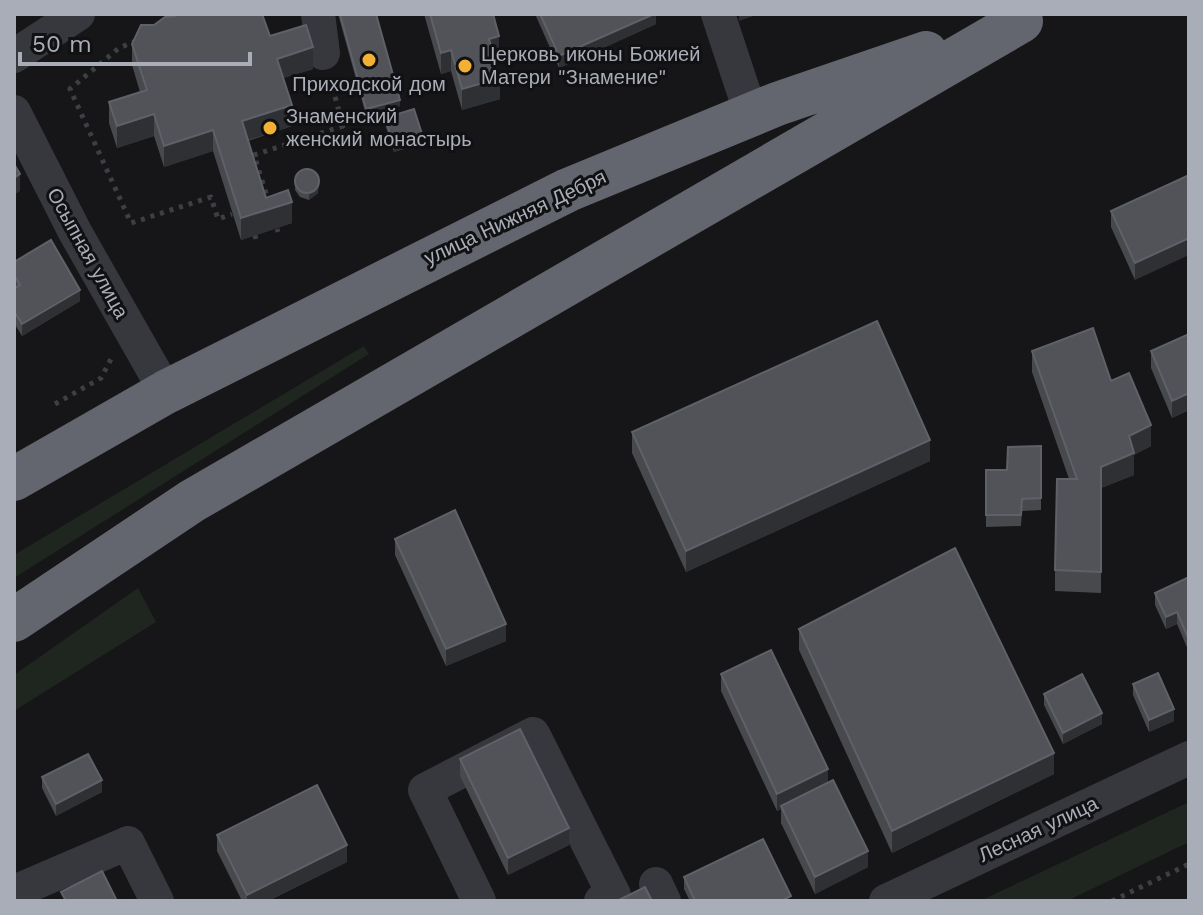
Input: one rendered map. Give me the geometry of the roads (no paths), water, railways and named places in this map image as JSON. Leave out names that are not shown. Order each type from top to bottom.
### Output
[{"type":"highway","name":"улица Нижняя Дебря","points":[[14,479],[166,392],[502,221],[751,114],[1031,17]]},
{"type":"highway","points":[[14,620],[192,501],[1031,17]]},
{"type":"street","points":[[14,56],[78,14]]},
{"type":"street","points":[[318,14],[323,53]]},
{"type":"street","points":[[718,14],[751,114]]},
{"type":"street","name":"Осыпная улица","points":[[14,112],[75,232],[166,392]]},
{"type":"street","points":[[479,901],[425,790],[533,734],[614,895],[601,901]]},
{"type":"street","name":"Лесная улица","points":[[886,901],[1189,758]]},
{"type":"street","points":[[14,892],[128,843],[157,901]]},
{"type":"place","name":"Приходской дом","points":[[369,60]]},
{"type":"place","name":"Церковь иконы Божией Матери \"Знамение\"","points":[[465,66]]},
{"type":"place","name":"Знаменский женский монастырь","points":[[270,128]]}]
